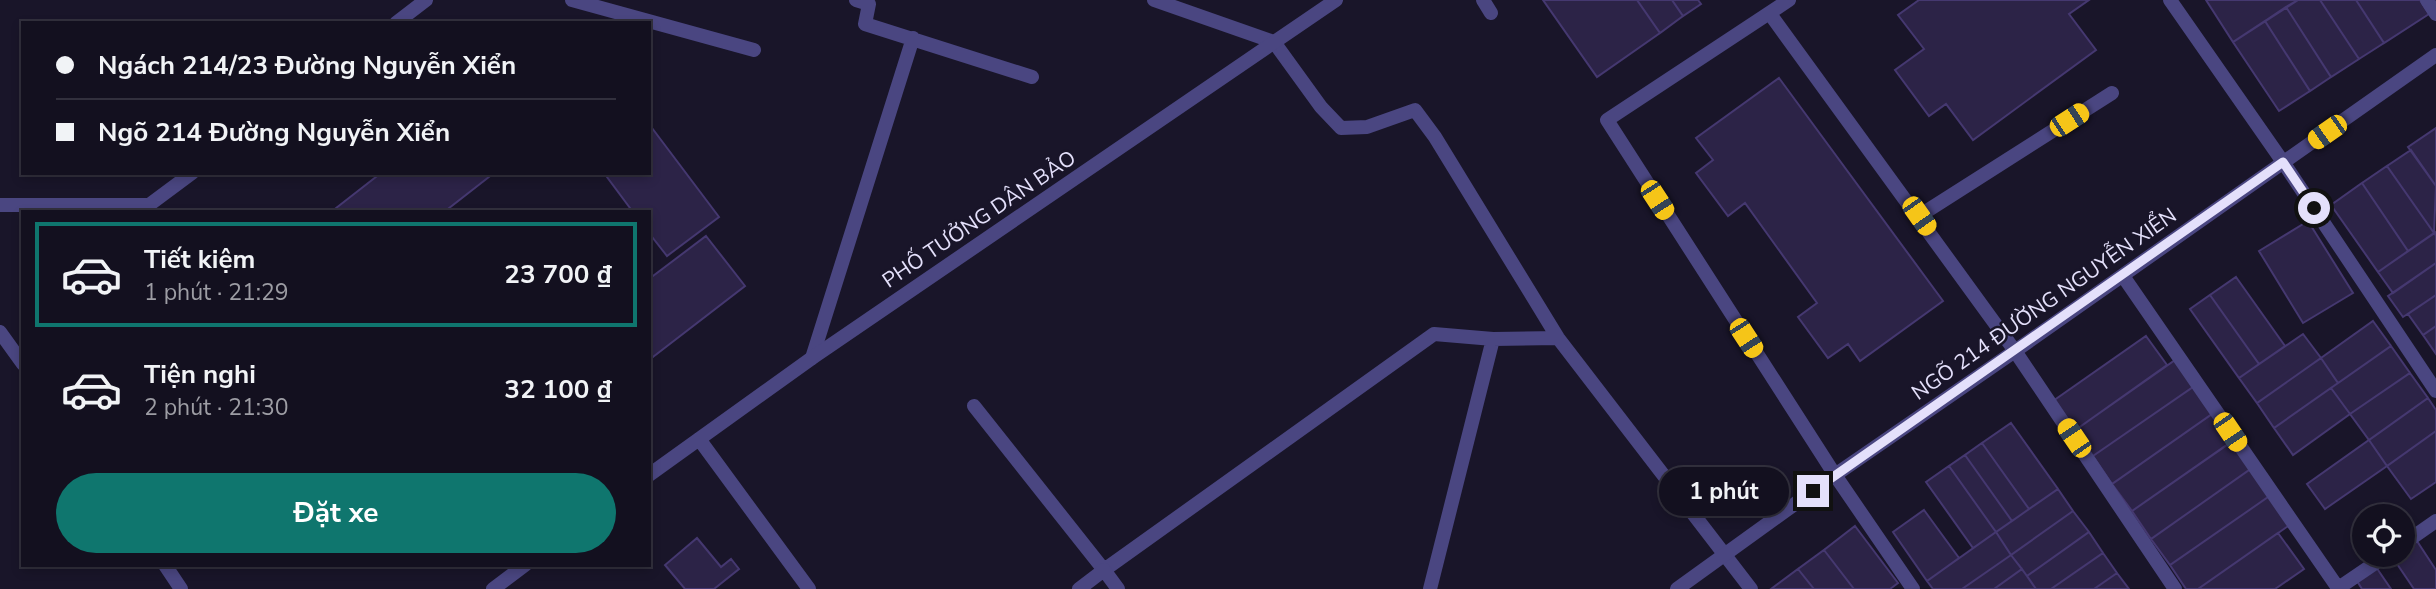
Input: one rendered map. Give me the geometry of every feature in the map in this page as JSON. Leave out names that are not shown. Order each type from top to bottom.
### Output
[{"type":"street","points":[[399,21],[426,0]]},
{"type":"street","points":[[572,0],[648,21]]},
{"type":"street","points":[[856,0],[869,4],[865,24],[1032,77]]},
{"type":"street","points":[[1154,0],[1275,42],[1321,107],[1341,128],[1367,127],[1415,110],[1435,137],[1558,338],[1751,589]]},
{"type":"street","name":"PHỐ TƯỞNG DÂN BẢO","points":[[651,474],[813,358],[1336,0]]},
{"type":"street","points":[[1483,0],[1491,13]]},
{"type":"street","points":[[1789,0],[1607,120],[1835,475],[1913,589]]},
{"type":"street","points":[[2170,0],[2283,162],[2436,391]]},
{"type":"street","points":[[2427,0],[2436,14]]},
{"type":"street","points":[[1770,14],[2015,351],[2175,589]]},
{"type":"street","points":[[651,22],[754,50]]},
{"type":"street","points":[[813,358],[913,38]]},
{"type":"street","name":"NGÕ 214 ĐƯỜNG NGUYỄN XIỂN","points":[[1677,589],[1835,475],[2436,55]]},
{"type":"street","points":[[1919,216],[2112,93]]},
{"type":"street","points":[[0,205],[149,205],[188,175]]},
{"type":"street","points":[[2123,276],[2337,589],[2369,567]]},
{"type":"street","points":[[0,332],[21,361]]},
{"type":"street","points":[[1079,589],[1434,334],[1493,339],[1558,338]]},
{"type":"street","points":[[1430,589],[1493,339]]},
{"type":"street","points":[[974,406],[1118,589]]},
{"type":"street","points":[[699,439],[809,589]]},
{"type":"street","points":[[2415,536],[2436,521]]},
{"type":"street","points":[[165,567],[181,589]]},
{"type":"street","points":[[497,588],[523,567]]},
{"type":"building","points":[[1543,0],[1637,0],[1660,33],[1597,77]]},
{"type":"building","points":[[1637,0],[1672,0],[1683,16],[1660,33]]},
{"type":"building","points":[[1672,0],[1698,0],[1701,4],[1683,16]]},
{"type":"building","points":[[1919,0],[2089,0],[2069,14],[2096,50],[1973,140],[1946,104],[1929,116],[1895,70],[1924,49],[1898,15]]},
{"type":"building","points":[[2206,0],[2298,0],[2233,42]]},
{"type":"building","points":[[2298,0],[2320,0],[2359,59],[2331,77],[2286,7]]},
{"type":"building","points":[[2320,0],[2356,0],[2384,43],[2359,59]]},
{"type":"building","points":[[2356,0],[2420,0],[2429,14],[2384,43]]},
{"type":"building","points":[[2286,7],[2331,77],[2310,91],[2265,21]]},
{"type":"building","points":[[2265,21],[2310,91],[2279,111],[2233,42]]},
{"type":"building","points":[[1779,78],[1943,301],[1860,361],[1848,344],[1828,358],[1798,317],[1817,303],[1745,203],[1728,216],[1696,173],[1713,160],[1696,138]]},
{"type":"building","points":[[651,127],[719,217],[667,256],[651,236],[651,210],[632,210],[605,175],[651,175]]},
{"type":"building","points":[[2436,128],[2436,186],[2408,147]]},
{"type":"building","points":[[2411,150],[2436,186],[2434,233],[2387,166]]},
{"type":"building","points":[[2387,166],[2434,233],[2408,251],[2362,183]]},
{"type":"building","points":[[378,175],[491,175],[447,210],[334,210]]},
{"type":"building","points":[[2362,183],[2408,251],[2378,272],[2331,205]]},
{"type":"building","points":[[2308,221],[2353,293],[2303,323],[2259,251]]},
{"type":"building","points":[[2436,232],[2436,263],[2393,293],[2378,272]]},
{"type":"building","points":[[706,236],[745,286],[651,358],[651,277]]},
{"type":"building","points":[[2436,263],[2436,295],[2403,317],[2388,296]]},
{"type":"building","points":[[2236,277],[2285,346],[2259,364],[2210,295]]},
{"type":"building","points":[[2210,295],[2259,364],[2239,378],[2190,309]]},
{"type":"building","points":[[2436,295],[2436,326],[2423,335],[2408,314]]},
{"type":"building","points":[[2373,321],[2391,346],[2338,383],[2321,358]]},
{"type":"building","points":[[2436,326],[2436,354],[2423,335]]},
{"type":"building","points":[[2303,334],[2321,358],[2257,403],[2239,378]]},
{"type":"building","points":[[2146,336],[2167,365],[2074,431],[2053,401]]},
{"type":"building","points":[[2391,346],[2410,373],[2350,414],[2331,388]]},
{"type":"building","points":[[2178,358],[2196,385],[2093,456],[2074,431]]},
{"type":"building","points":[[2321,358],[2338,383],[2274,428],[2257,403]]},
{"type":"building","points":[[2410,373],[2428,398],[2369,440],[2350,414]]},
{"type":"building","points":[[2196,385],[2215,412],[2112,484],[2093,456]]},
{"type":"building","points":[[2331,388],[2350,414],[2293,455],[2274,428]]},
{"type":"building","points":[[2428,398],[2436,410],[2436,431],[2387,466],[2369,440]]},
{"type":"building","points":[[2215,412],[2235,439],[2132,511],[2112,484]]},
{"type":"building","points":[[2011,423],[2058,489],[2029,509],[1982,443]]},
{"type":"building","points":[[2436,431],[2436,482],[2411,499],[2387,466]]},
{"type":"building","points":[[2369,440],[2387,466],[2325,509],[2307,484]]},
{"type":"building","points":[[2233,441],[2252,468],[2151,539],[2132,511]]},
{"type":"building","points":[[1982,443],[2029,509],[2012,521],[1965,455]]},
{"type":"building","points":[[1965,455],[2012,521],[1996,532],[1949,466]]},
{"type":"building","points":[[1949,466],[1996,532],[1973,548],[1926,482]]},
{"type":"building","points":[[2252,468],[2271,495],[2170,565],[2151,539]]},
{"type":"building","points":[[2058,489],[2073,511],[2011,555],[1996,532]]},
{"type":"building","points":[[2271,495],[2291,524],[2198,589],[2186,589],[2170,565]]},
{"type":"building","points":[[1924,510],[1959,558],[1927,581],[1893,532]]},
{"type":"building","points":[[2073,511],[2089,532],[2027,576],[2011,555]]},
{"type":"building","points":[[1855,526],[1898,583],[1890,589],[1854,589],[1824,550]]},
{"type":"building","points":[[1996,532],[2011,555],[1962,589],[1933,589],[1927,581]]},
{"type":"building","points":[[2089,532],[2103,553],[2051,589],[2036,589],[2027,576]]},
{"type":"building","points":[[2278,533],[2304,569],[2275,589],[2198,589]]},
{"type":"building","points":[[697,538],[721,567],[731,559],[739,569],[714,589],[685,589],[665,565]]},
{"type":"building","points":[[2415,538],[2436,570],[2436,589],[2414,589],[2399,567],[2415,567]]},
{"type":"building","points":[[1824,550],[1854,589],[1814,589],[1798,569]]},
{"type":"building","points":[[2103,553],[2117,573],[2094,589],[2051,589]]},
{"type":"building","points":[[2011,555],[2022,569],[1994,589],[1962,589]]},
{"type":"building","points":[[2376,567],[2391,589],[2362,589],[2357,581]]},
{"type":"building","points":[[1798,569],[1814,589],[1771,589]]},
{"type":"building","points":[[2022,569],[2036,589],[1994,589]]},
{"type":"building","points":[[2117,573],[2129,589],[2094,589]]},
{"type":"route","points":[[1813,491],[2283,162],[2314,208]]}]
